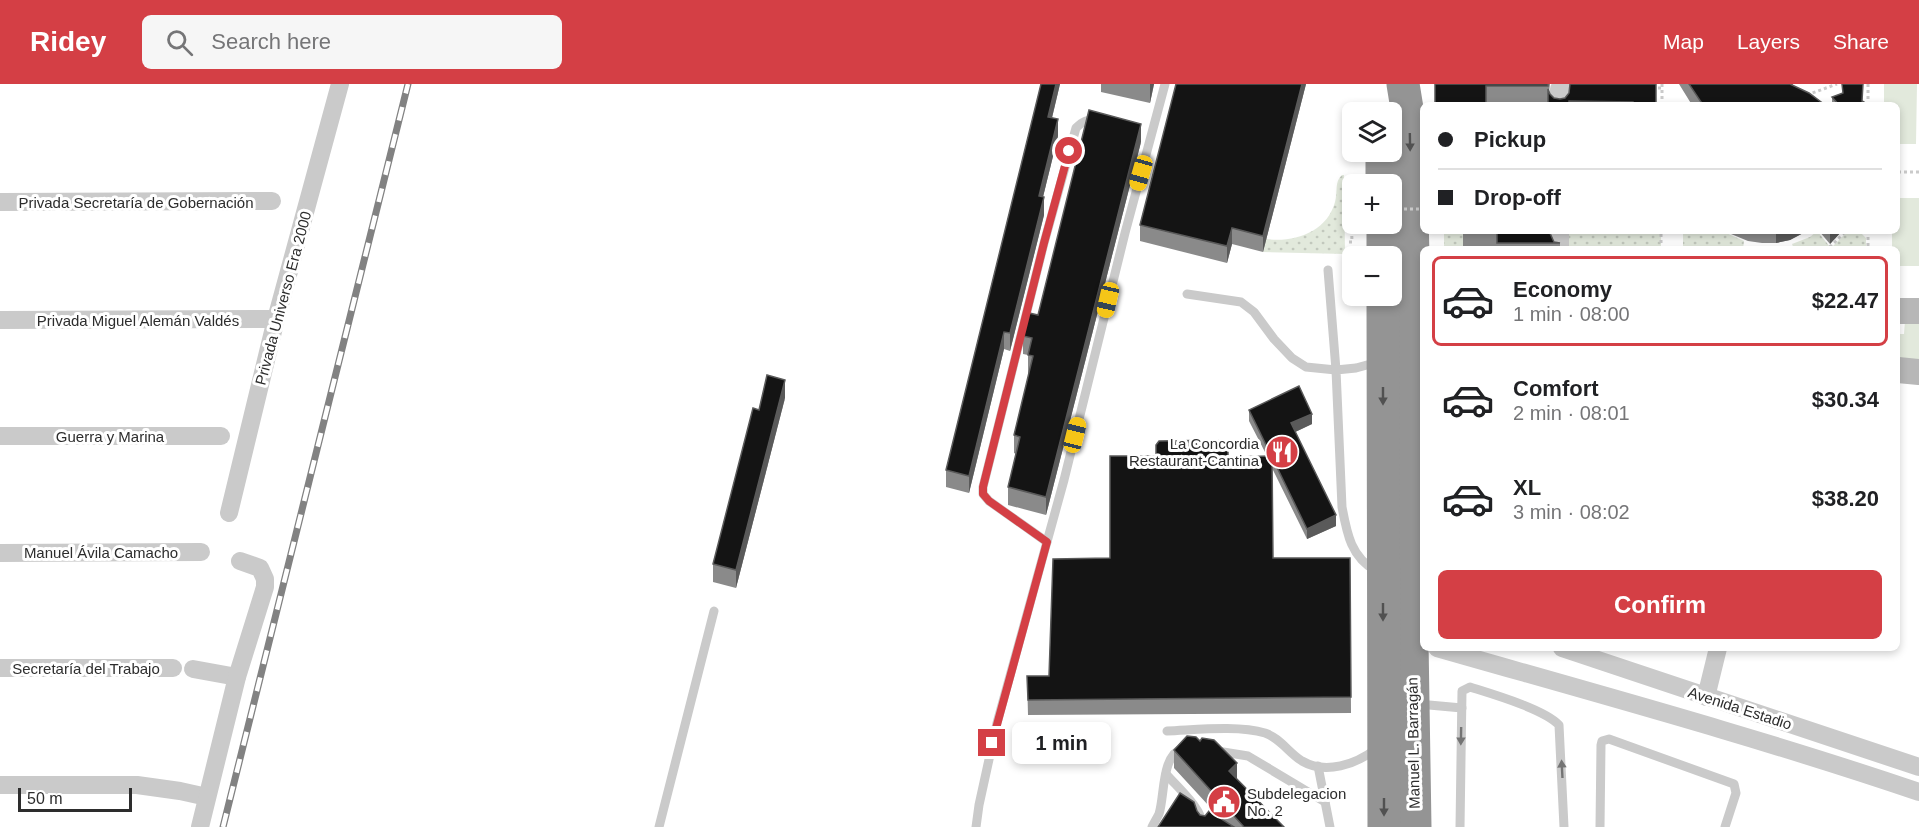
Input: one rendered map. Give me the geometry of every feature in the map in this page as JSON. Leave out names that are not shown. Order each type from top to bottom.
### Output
[{"type":"highway","points":[[1387,102],[1390,84]]},
{"type":"highway","name":"Manuel L. Barragán","points":[[1402,84],[1410,127],[1407,264],[1419,425],[1419,585]]},
{"type":"highway","name":"Manuel L. Barragán","points":[[1389,234],[1407,264]]},
{"type":"highway","name":"Manuel L. Barragán","points":[[1383,306],[1384,827]]},
{"type":"highway","name":"Manuel L. Barragán","points":[[1415,827],[1412,704],[1423,651]]},
{"type":"street","name":"Privada Universo Era 2000","points":[[229,513],[276,319],[340,84]]},
{"type":"street","points":[[1559,102],[1559,89],[1569,89],[1569,84]]},
{"type":"street","name":"Privada Secretaría de Gobernación","points":[[0,202],[272,201]]},
{"type":"street","points":[[1900,311],[1919,311]]},
{"type":"street","name":"Privada Miguel Alemán Valdés","points":[[0,320],[276,319]]},
{"type":"street","points":[[1900,370],[1919,372]]},
{"type":"street","name":"Guerra y Marina","points":[[0,436],[221,436]]},
{"type":"street","name":"Manuel Ávila Camacho","points":[[0,553],[201,552]]},
{"type":"street","points":[[201,827],[237,677],[265,582],[260,568],[240,561]]},
{"type":"street","points":[[1449,651],[1646,707],[1919,792]]},
{"type":"street","name":"Avenida Estadio","points":[[1571,651],[1919,767]]},
{"type":"street","points":[[1706,697],[1717,651]]},
{"type":"street","name":"Secretaría del Trabajo","points":[[0,668],[172,668]]},
{"type":"street","points":[[194,669],[237,677]]},
{"type":"street","points":[[0,785],[137,785],[207,797]]},
{"type":"lane","points":[[976,827],[996,723],[1067,469],[1125,233],[1165,84]]},
{"type":"lane","points":[[1047,542],[989,501],[983,494],[983,487],[1041,255],[1076,128],[1082,122],[1090,120],[1111,124]]},
{"type":"lane","points":[[1142,131],[1152,133]]},
{"type":"lane","points":[[1328,270],[1345,527],[1351,544],[1364,564],[1383,575]]},
{"type":"lane","points":[[1187,294],[1241,302],[1254,312],[1292,358],[1306,367],[1336,370],[1383,361]]},
{"type":"lane","points":[[659,827],[714,611]]},
{"type":"lane","points":[[1460,827],[1462,691],[1470,687],[1531,709],[1559,725],[1564,827]]},
{"type":"lane","points":[[1412,704],[1462,708]]},
{"type":"lane","points":[[1167,731],[1226,729],[1267,734],[1302,760],[1318,766],[1351,764],[1383,745]]},
{"type":"lane","points":[[1600,827],[1601,745],[1602,741],[1609,739],[1734,784],[1737,793],[1725,827]]},
{"type":"lane","points":[[1152,827],[1159,814],[1169,759],[1179,749],[1189,747]]},
{"type":"lane","points":[[1213,751],[1248,756],[1325,802]]},
{"type":"lane","points":[[1318,766],[1330,827]]},
{"type":"lane","points":[[1166,774],[1203,818],[1203,827]]},
{"type":"path","points":[[1806,96],[1837,84]]},
{"type":"path","points":[[1868,84],[1868,102]]},
{"type":"path","points":[[1650,88],[1662,86],[1662,102]]},
{"type":"path","points":[[1900,172],[1919,172]]},
{"type":"path","points":[[1402,209],[1420,209]]},
{"type":"path","points":[[1349,242],[1352,242],[1352,234]]},
{"type":"path","points":[[1832,246],[1843,234]]},
{"type":"shaded area","points":[[1884,84],[1917,84],[1916,144],[1900,144],[1900,102],[1884,102]]},
{"type":"shaded area","points":[[1342,175],[1342,234],[1345,234],[1345,246],[1342,246],[1342,254],[1263,252],[1266,239],[1298,237],[1317,228],[1325,221],[1335,202]]},
{"type":"shaded area","points":[[1900,198],[1919,198],[1919,266],[1900,266],[1900,246],[1892,246],[1892,234],[1900,234]]},
{"type":"shaded area","points":[[1444,234],[1463,234],[1463,246],[1444,246]]},
{"type":"shaded area","points":[[1477,234],[1661,234],[1661,246],[1477,246]]},
{"type":"shaded area","points":[[1683,234],[1729,234],[1744,241],[1743,246],[1683,246]]},
{"type":"shaded area","points":[[1814,234],[1819,234],[1829,246],[1793,246],[1792,244]]},
{"type":"shaded area","points":[[1845,234],[1862,234],[1866,238],[1866,246],[1833,246]]},
{"type":"shaded area","points":[[1905,320],[1919,320],[1919,360],[1900,358],[1900,334],[1904,334]]},
{"type":"building","points":[[1041,84],[1056,84],[1048,117],[1058,119],[1039,196],[1044,197],[1010,333],[1004,332],[969,476],[946,470]]},
{"type":"building","points":[[1176,84],[1302,84],[1263,236],[1232,228],[1227,246],[1140,225]]},
{"type":"building","points":[[1435,84],[1548,84],[1548,86],[1486,86],[1486,102],[1435,102]]},
{"type":"building","points":[[1570,84],[1656,84],[1656,102],[1548,102],[1548,89],[1554,98],[1565,98],[1569,93]]},
{"type":"building","points":[[1689,84],[1790,84],[1821,102],[1701,102]]},
{"type":"building","points":[[1842,84],[1863,84],[1862,101],[1864,102],[1836,102],[1832,97],[1843,93]]},
{"type":"building","points":[[1089,110],[1141,124],[1046,497],[1008,487],[1020,437],[1014,435],[1033,356],[1028,355],[1032,338],[1023,336],[1029,313],[1038,315]]},
{"type":"building","points":[[1497,234],[1550,234],[1554,242],[1560,243],[1497,243]]},
{"type":"building","points":[[767,375],[785,380],[736,570],[713,564],[753,408],[759,410]]},
{"type":"building","points":[[1299,386],[1312,414],[1291,423],[1336,515],[1307,529],[1249,410]]},
{"type":"building","points":[[1225,440],[1228,444],[1228,457],[1272,456],[1273,558],[1350,558],[1351,697],[1028,700],[1027,676],[1049,676],[1053,559],[1110,558],[1110,456],[1156,456],[1156,445],[1159,441]]},
{"type":"building","points":[[1187,736],[1196,737],[1200,741],[1202,738],[1214,740],[1237,763],[1229,771],[1284,827],[1244,827],[1174,750]]},
{"type":"building","points":[[1180,793],[1194,802],[1200,815],[1205,816],[1209,811],[1234,827],[1158,827]]},
{"type":"railway","points":[[223,827],[408,84]]},
{"type":"place","name":"La Concordia Restaurant-Cantina","points":[[1282,452]]},
{"type":"place","name":"Subdelegacion No. 2","points":[[1224,802]]},
{"type":"route","points":[[992,743],[1047,542],[989,501],[983,494],[983,487],[1069,151]]}]
